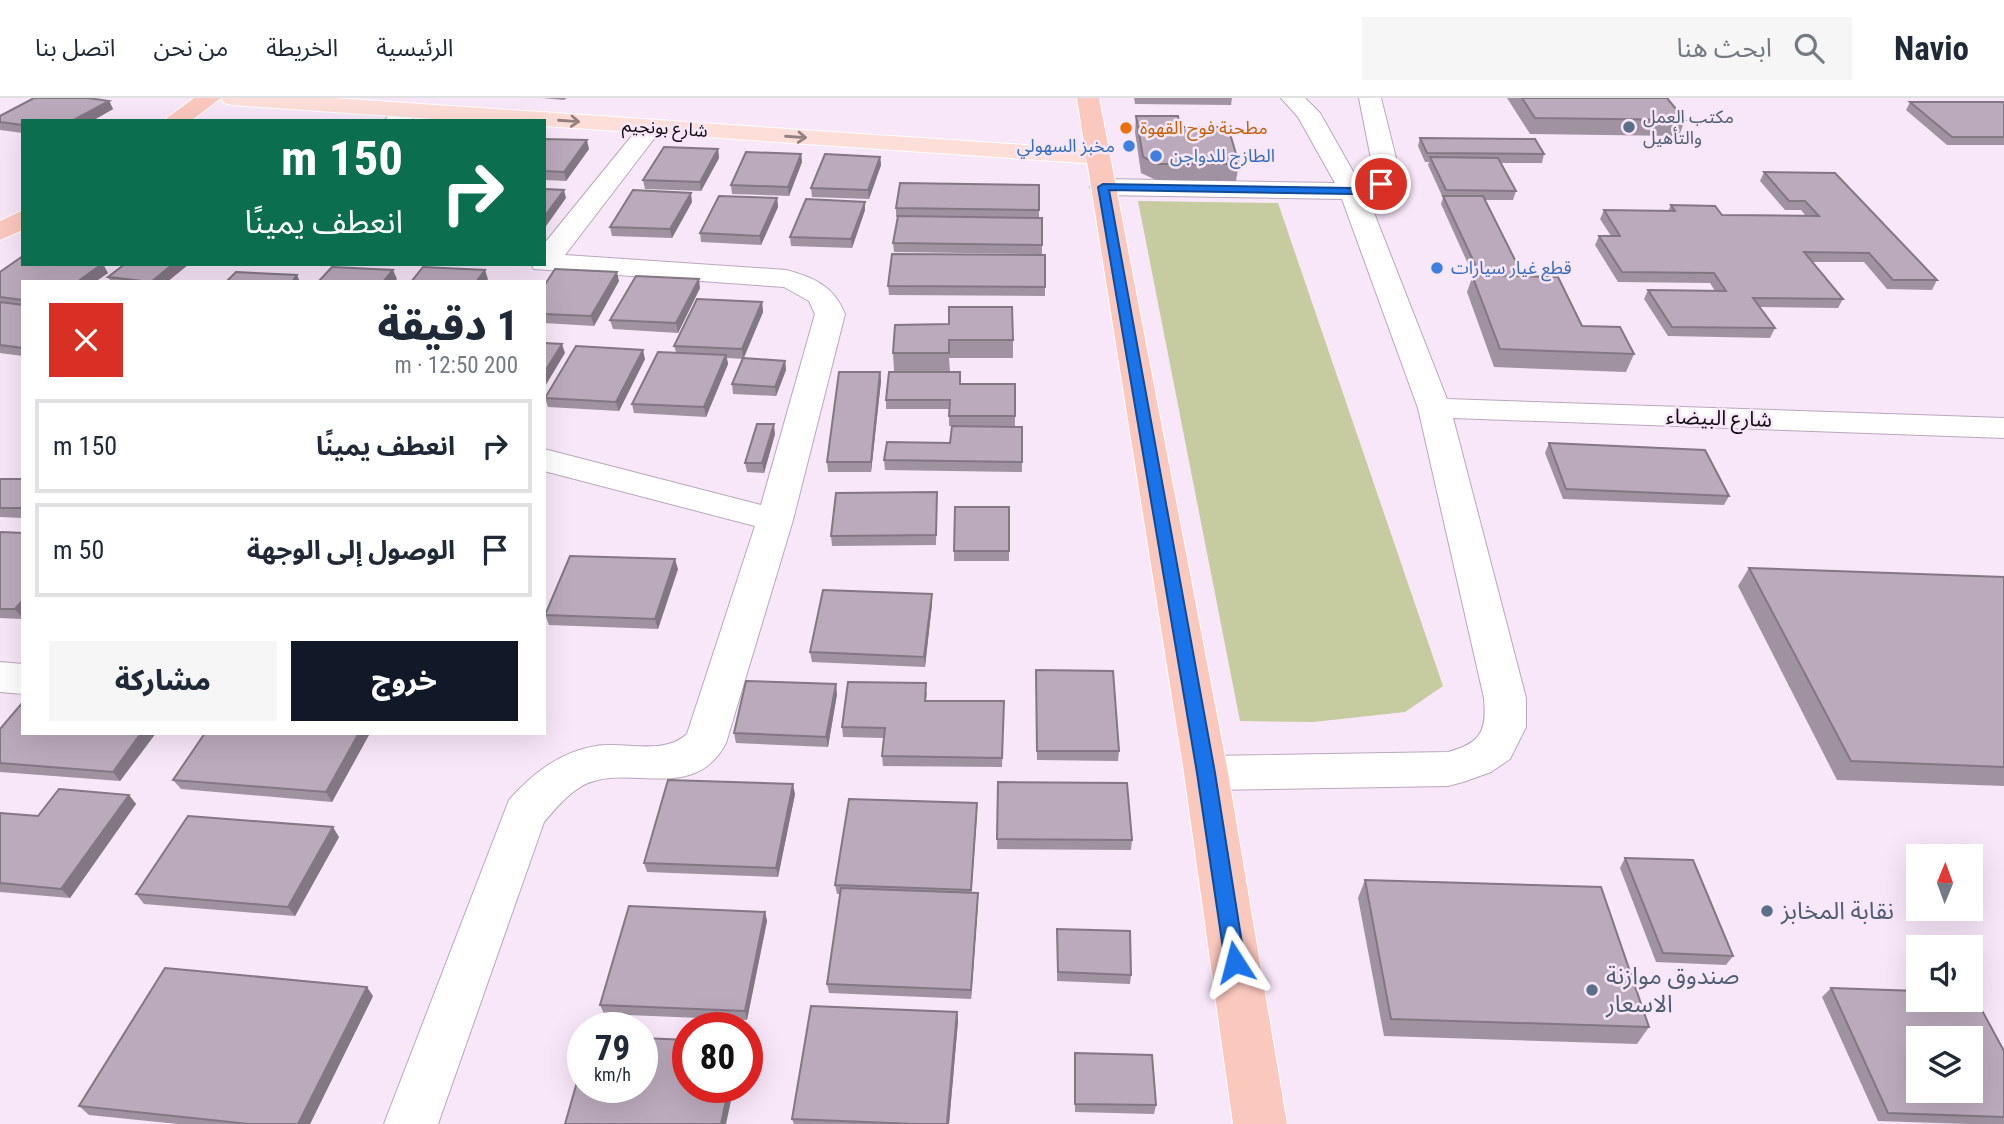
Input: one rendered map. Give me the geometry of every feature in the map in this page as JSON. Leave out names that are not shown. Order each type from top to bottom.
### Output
[{"type":"highway","points":[[177,119],[210,98]]},
{"type":"highway","points":[[1088,98],[1206,773],[1260,1124]]},
{"type":"highway","points":[[0,232],[21,219]]},
{"type":"main road","name":"شارع بونجيم","points":[[232,98],[402,115],[485,119]]},
{"type":"main road","name":"شارع بونجيم","points":[[546,122],[651,127],[1100,172]]},
{"type":"street","points":[[1206,773],[1448,769],[1472,764],[1490,753],[1503,737],[1508,718],[1506,698],[1434,408],[1352,191],[1308,113],[1292,98]]},
{"type":"street","points":[[1100,172],[1352,191],[1381,184],[1387,174],[1370,98]]},
{"type":"street","points":[[546,260],[651,127]]},
{"type":"street","points":[[411,1124],[525,813],[554,782],[594,763],[677,760],[698,752],[709,735],[775,520],[830,314],[827,302],[819,293],[803,284],[768,276],[546,263]]},
{"type":"street","name":"شارع البيضاء","points":[[1434,408],[2004,428]]},
{"type":"street","points":[[546,461],[775,520]]},
{"type":"street","points":[[0,677],[21,679]]},
{"type":"green space","points":[[1138,201],[1278,203],[1443,686],[1405,712],[1313,722],[1240,721]]},
{"type":"building","points":[[34,98],[88,98],[109,101],[76,119],[21,119],[21,125],[0,122],[0,116]]},
{"type":"building","points":[[1522,98],[1667,98],[1685,120],[1535,118]]},
{"type":"building","points":[[1910,102],[2004,102],[2004,137],[1952,137]]},
{"type":"building","points":[[1136,116],[1178,116],[1180,127],[1228,127],[1239,164],[1158,164],[1143,157]]},
{"type":"building","points":[[1420,138],[1535,139],[1544,154],[1427,153]]},
{"type":"building","points":[[546,139],[587,140],[564,172],[546,171]]},
{"type":"building","points":[[664,147],[718,149],[700,182],[643,180]]},
{"type":"building","points":[[746,152],[801,154],[788,187],[731,185]]},
{"type":"building","points":[[825,154],[880,157],[868,190],[811,188]]},
{"type":"building","points":[[1430,157],[1498,158],[1516,191],[1446,190]]},
{"type":"building","points":[[1764,172],[1835,173],[1937,280],[1893,280],[1869,253],[1804,252],[1843,299],[1753,298],[1775,328],[1672,327],[1648,290],[1726,291],[1714,273],[1622,272],[1599,236],[1620,236],[1604,210],[1675,211],[1671,205],[1715,206],[1722,215],[1819,216],[1805,201],[1789,201]]},
{"type":"building","points":[[900,183],[1039,185],[1039,210],[896,208]]},
{"type":"building","points":[[546,189],[564,190],[546,214]]},
{"type":"building","points":[[633,190],[691,193],[670,229],[610,227]]},
{"type":"building","points":[[719,196],[777,198],[760,236],[700,233]]},
{"type":"building","points":[[1443,196],[1483,196],[1523,276],[1480,275]]},
{"type":"building","points":[[806,199],[865,202],[851,239],[790,237]]},
{"type":"building","points":[[898,216],[1042,218],[1042,245],[893,243]]},
{"type":"building","points":[[892,254],[1045,255],[1045,287],[888,286]]},
{"type":"building","points":[[21,257],[21,266],[99,266],[81,279],[88,280],[21,280],[21,300],[0,297],[0,272]]},
{"type":"building","points":[[122,266],[171,266],[153,280],[108,277]]},
{"type":"building","points":[[332,267],[393,270],[385,280],[320,280]]},
{"type":"building","points":[[423,267],[485,270],[478,280],[413,280]]},
{"type":"building","points":[[555,269],[617,272],[591,316],[546,314],[546,283]]},
{"type":"building","points":[[236,272],[297,275],[293,280],[228,280]]},
{"type":"building","points":[[1472,275],[1558,277],[1582,326],[1620,327],[1634,354],[1500,349]]},
{"type":"building","points":[[636,276],[699,279],[676,323],[610,320]]},
{"type":"building","points":[[697,299],[762,302],[742,349],[674,346]]},
{"type":"building","points":[[0,302],[21,305],[21,348],[0,345]]},
{"type":"building","points":[[949,307],[1012,307],[1013,340],[949,340],[949,353],[893,353],[895,325],[949,324]]},
{"type":"building","points":[[546,343],[562,344],[546,370]]},
{"type":"building","points":[[576,346],[643,350],[616,402],[546,396]]},
{"type":"building","points":[[658,352],[726,355],[704,407],[632,404]]},
{"type":"building","points":[[743,358],[785,361],[775,387],[732,384]]},
{"type":"building","points":[[839,372],[880,372],[871,462],[827,462]]},
{"type":"building","points":[[889,372],[960,372],[960,384],[1015,384],[1015,416],[949,416],[950,400],[886,400]]},
{"type":"building","points":[[757,424],[774,424],[762,463],[745,463]]},
{"type":"building","points":[[952,426],[1022,427],[1022,462],[884,460],[887,442],[950,443]]},
{"type":"building","points":[[1549,443],[1705,450],[1729,496],[1566,489]]},
{"type":"building","points":[[0,479],[21,479],[21,508],[0,508]]},
{"type":"building","points":[[937,492],[936,535],[831,536],[836,493]]},
{"type":"building","points":[[955,507],[1009,507],[1009,551],[954,551]]},
{"type":"building","points":[[0,533],[21,533],[21,602],[15,609],[0,609]]},
{"type":"building","points":[[570,556],[675,559],[655,619],[546,615]]},
{"type":"building","points":[[1749,568],[2004,577],[2004,767],[1851,761]]},
{"type":"building","points":[[823,590],[932,594],[924,657],[810,652]]},
{"type":"building","points":[[1036,670],[1113,671],[1119,751],[1037,751]]},
{"type":"building","points":[[746,681],[836,684],[826,737],[734,733]]},
{"type":"building","points":[[848,682],[926,683],[925,701],[1004,701],[1002,758],[882,756],[885,728],[842,727]]},
{"type":"building","points":[[21,704],[21,735],[140,735],[113,772],[0,763],[0,729]]},
{"type":"building","points":[[204,735],[358,735],[326,792],[173,780]]},
{"type":"building","points":[[668,780],[793,784],[776,868],[644,863]]},
{"type":"building","points":[[998,782],[1127,783],[1132,840],[997,839]]},
{"type":"building","points":[[59,789],[129,795],[61,889],[0,883],[0,813],[38,816]]},
{"type":"building","points":[[849,799],[977,803],[971,890],[835,885]]},
{"type":"building","points":[[188,816],[333,827],[288,907],[136,894]]},
{"type":"building","points":[[1625,858],[1693,860],[1733,956],[1663,953]]},
{"type":"building","points":[[1365,880],[1601,887],[1649,1027],[1391,1019]]},
{"type":"building","points":[[841,888],[978,893],[971,990],[827,984]]},
{"type":"building","points":[[629,906],[765,912],[745,1011],[600,1005]]},
{"type":"building","points":[[1057,929],[1130,931],[1131,975],[1058,972]]},
{"type":"building","points":[[165,968],[367,987],[298,1124],[249,1124],[79,1106]]},
{"type":"building","points":[[1831,988],[1906,991],[1906,1012],[1983,1012],[2004,1051],[2004,1117],[1888,1113]]},
{"type":"building","points":[[811,1006],[957,1012],[947,1124],[792,1119]]},
{"type":"building","points":[[658,1039],[672,1039],[672,1103],[726,1103],[721,1124],[565,1124],[571,1103],[658,1103]]},
{"type":"building","points":[[1075,1053],[1152,1055],[1156,1105],[1075,1104]]},
{"type":"place","name":"مكتب العمل والتأهيل","points":[[1629,127]]},
{"type":"place","name":"مطحنة فوح القهوة","points":[[1126,128]]},
{"type":"place","name":"مخبز السهولي","points":[[1129,146]]},
{"type":"place","name":"الطازج للدواجن","points":[[1156,156]]},
{"type":"place","name":"قطع غيار سيارات","points":[[1437,268]]},
{"type":"place","name":"نقابة المخابز","points":[[1767,911]]},
{"type":"place","name":"صندوق موازنة الاسعار","points":[[1592,990]]},
{"type":"route","points":[[1235,962],[1206,773],[1103,187],[1352,191],[1381,184]]}]
